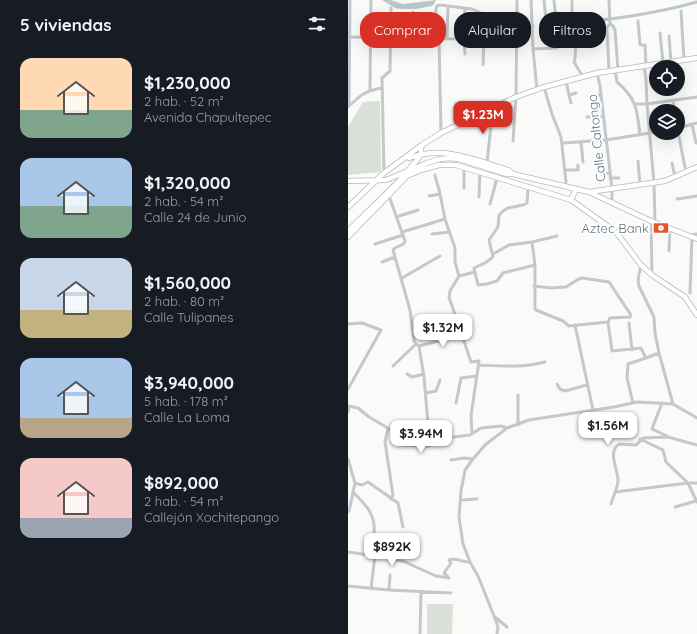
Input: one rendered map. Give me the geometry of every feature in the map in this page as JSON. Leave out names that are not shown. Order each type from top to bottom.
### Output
[{"type":"main road","points":[[684,60],[697,58]]},
{"type":"main road","points":[[348,207],[384,173],[422,145],[441,133],[493,107],[544,87],[582,76],[649,65]]},
{"type":"main road","points":[[348,237],[389,196],[421,154],[422,145]]},
{"type":"main road","points":[[404,159],[421,154],[452,153],[508,170],[513,174]]},
{"type":"main road","points":[[348,231],[406,174],[434,160],[450,158],[459,159],[507,174],[513,174],[589,192],[653,222],[697,239]]},
{"type":"main road","points":[[348,181],[386,180],[439,165],[449,164],[464,167],[528,188],[571,200],[616,232],[640,265],[685,297],[697,315]]},
{"type":"main road","points":[[589,192],[654,183],[675,178],[697,167]]},
{"type":"main road","points":[[571,200],[576,189]]},
{"type":"street","points":[[348,107],[348,37],[350,0]]},
{"type":"street","points":[[371,0],[371,12]]},
{"type":"street","points":[[517,0],[517,12]]},
{"type":"street","points":[[531,0],[533,49],[537,90]]},
{"type":"street","points":[[544,0],[545,12]]},
{"type":"street","points":[[554,0],[555,12]]},
{"type":"street","points":[[572,0],[572,12]]},
{"type":"street","points":[[609,0],[610,24],[607,27],[609,72]]},
{"type":"street","points":[[436,12],[437,6],[440,5],[465,8],[475,12]]},
{"type":"street","points":[[448,6],[447,38],[454,38]]},
{"type":"street","points":[[465,8],[465,12]]},
{"type":"street","points":[[681,11],[684,60]]},
{"type":"street","points":[[638,21],[640,45],[645,45],[649,123]]},
{"type":"street","points":[[610,24],[613,26],[615,34],[617,82],[635,104],[640,134]]},
{"type":"street","points":[[608,35],[610,32],[615,34]]},
{"type":"street","points":[[660,33],[663,60]]},
{"type":"street","points":[[669,36],[671,60]]},
{"type":"street","points":[[348,37],[360,37]]},
{"type":"street","points":[[370,48],[370,90]]},
{"type":"street","points":[[384,173],[382,78],[390,71],[391,48]]},
{"type":"street","points":[[437,48],[441,133]]},
{"type":"street","points":[[465,48],[465,54]]},
{"type":"street","points":[[483,65],[484,48]]},
{"type":"street","points":[[513,141],[516,97],[517,48]]},
{"type":"street","points":[[533,49],[557,48]]},
{"type":"street","points":[[576,48],[574,62],[582,76]]},
{"type":"street","name":"Calle Caltongo","points":[[596,73],[601,95],[612,188],[612,202]]},
{"type":"street","points":[[566,81],[571,103]]},
{"type":"street","points":[[544,87],[552,114],[560,131],[566,182],[564,187]]},
{"type":"street","points":[[348,107],[370,90],[382,88]]},
{"type":"street","points":[[569,95],[576,94]]},
{"type":"street","points":[[590,97],[601,95]]},
{"type":"street","points":[[635,104],[697,98]]},
{"type":"street","points":[[673,100],[674,104]]},
{"type":"street","points":[[487,163],[493,107]]},
{"type":"street","points":[[587,116],[603,116]]},
{"type":"street","points":[[685,126],[697,123]]},
{"type":"street","points":[[692,124],[696,143]]},
{"type":"street","points":[[562,144],[606,140],[649,133]]},
{"type":"street","points":[[651,140],[654,183],[652,275]]},
{"type":"street","points":[[680,140],[686,172]]},
{"type":"street","points":[[581,142],[583,162]]},
{"type":"street","points":[[638,161],[640,185]]},
{"type":"street","points":[[672,163],[675,178]]},
{"type":"street","points":[[565,170],[578,170],[578,165]]},
{"type":"street","points":[[464,167],[464,188]]},
{"type":"street","points":[[478,197],[480,172]]},
{"type":"street","points":[[602,174],[610,173]]},
{"type":"street","points":[[435,175],[445,219],[455,248],[455,262],[459,276]]},
{"type":"street","points":[[490,204],[497,178]]},
{"type":"street","points":[[610,178],[619,178]]},
{"type":"street","points":[[493,254],[488,240],[498,226],[499,215],[505,209],[527,204],[528,188]]},
{"type":"street","points":[[429,196],[440,194]]},
{"type":"street","points":[[389,196],[405,243],[394,248],[395,257],[410,310],[424,374],[428,436],[435,443]]},
{"type":"street","points":[[677,199],[697,196]]},
{"type":"street","points":[[396,217],[418,210]]},
{"type":"street","points":[[375,244],[445,219]]},
{"type":"street","points":[[669,251],[670,228]]},
{"type":"street","points":[[432,234],[449,232]]},
{"type":"street","points":[[690,293],[690,236],[697,234]]},
{"type":"street","points":[[534,265],[503,273],[497,281],[478,285],[474,268],[491,259],[493,254],[509,245],[532,242],[557,236]]},
{"type":"street","points":[[532,242],[534,265],[534,286],[534,309],[563,321],[570,326],[608,322],[610,318],[630,317],[631,315],[609,282],[582,278],[566,287],[551,288],[534,286]]},
{"type":"street","points":[[402,278],[440,256]]},
{"type":"street","points":[[382,262],[395,257]]},
{"type":"street","points":[[640,265],[638,283],[654,317],[655,333],[659,353],[673,404]]},
{"type":"street","points":[[472,433],[471,416],[479,361],[471,362],[449,297],[450,291],[459,276],[475,272]]},
{"type":"street","points":[[608,322],[612,351],[641,348],[646,358]]},
{"type":"street","points":[[348,324],[362,323],[379,328],[381,332],[348,389]]},
{"type":"street","points":[[629,323],[632,350]]},
{"type":"street","points":[[575,326],[593,410]]},
{"type":"street","points":[[393,366],[417,345],[462,335]]},
{"type":"street","points":[[633,403],[628,378],[628,364],[659,353]]},
{"type":"street","points":[[478,365],[509,367],[531,366],[545,362]]},
{"type":"street","points":[[408,374],[412,377],[424,374]]},
{"type":"street","points":[[456,403],[461,378],[477,376]]},
{"type":"street","points":[[426,393],[436,391],[440,380]]},
{"type":"street","points":[[557,384],[560,389],[566,391],[587,385]]},
{"type":"street","points":[[518,395],[518,425]]},
{"type":"street","points":[[496,634],[498,627],[494,616],[463,544],[459,517],[461,491],[466,470],[485,445],[507,428],[529,420],[641,401],[673,404],[697,418]]},
{"type":"street","points":[[662,403],[652,429],[668,437],[697,445]]},
{"type":"street","points":[[348,412],[349,406],[358,408],[369,417],[393,430],[398,441],[404,444],[428,446],[435,443],[440,443],[449,437],[466,436],[484,428],[501,426],[507,428]]},
{"type":"street","points":[[388,428],[385,442],[393,495],[391,499]]},
{"type":"street","points":[[611,504],[618,481],[614,456],[615,448],[619,444],[636,445],[640,439],[643,438],[668,437]]},
{"type":"street","points":[[640,439],[663,450],[666,462],[688,482],[696,500],[675,507]]},
{"type":"street","points":[[451,460],[464,458],[473,459]]},
{"type":"street","points":[[348,462],[356,483],[348,512]]},
{"type":"street","points":[[356,483],[362,485],[368,482],[399,505],[403,527]]},
{"type":"street","points":[[615,492],[688,482],[697,483]]},
{"type":"street","points":[[354,493],[370,509],[374,520],[374,533]]},
{"type":"street","points":[[461,500],[477,499]]},
{"type":"street","points":[[348,552],[379,555],[406,562],[436,576],[448,578],[444,573],[451,563],[449,560],[462,560],[465,563],[470,562]]},
{"type":"street","points":[[371,588],[375,555]]},
{"type":"street","points":[[389,590],[390,575]]},
{"type":"street","points":[[348,586],[389,590],[451,593]]},
{"type":"street","points":[[420,634],[421,592]]},
{"type":"street","points":[[494,616],[507,627]]},
{"type":"shaded area","points":[[382,0],[391,0],[403,4],[436,0],[432,6],[416,9],[401,9],[395,8]]},
{"type":"shaded area","points":[[380,101],[381,172],[348,175],[348,127],[363,102]]},
{"type":"shaded area","points":[[427,604],[453,604],[452,634],[427,634]]},
{"type":"waterway","points":[[606,19],[680,7],[697,2]]},
{"type":"place","name":"Aztec Bank","points":[[661,228]]}]
